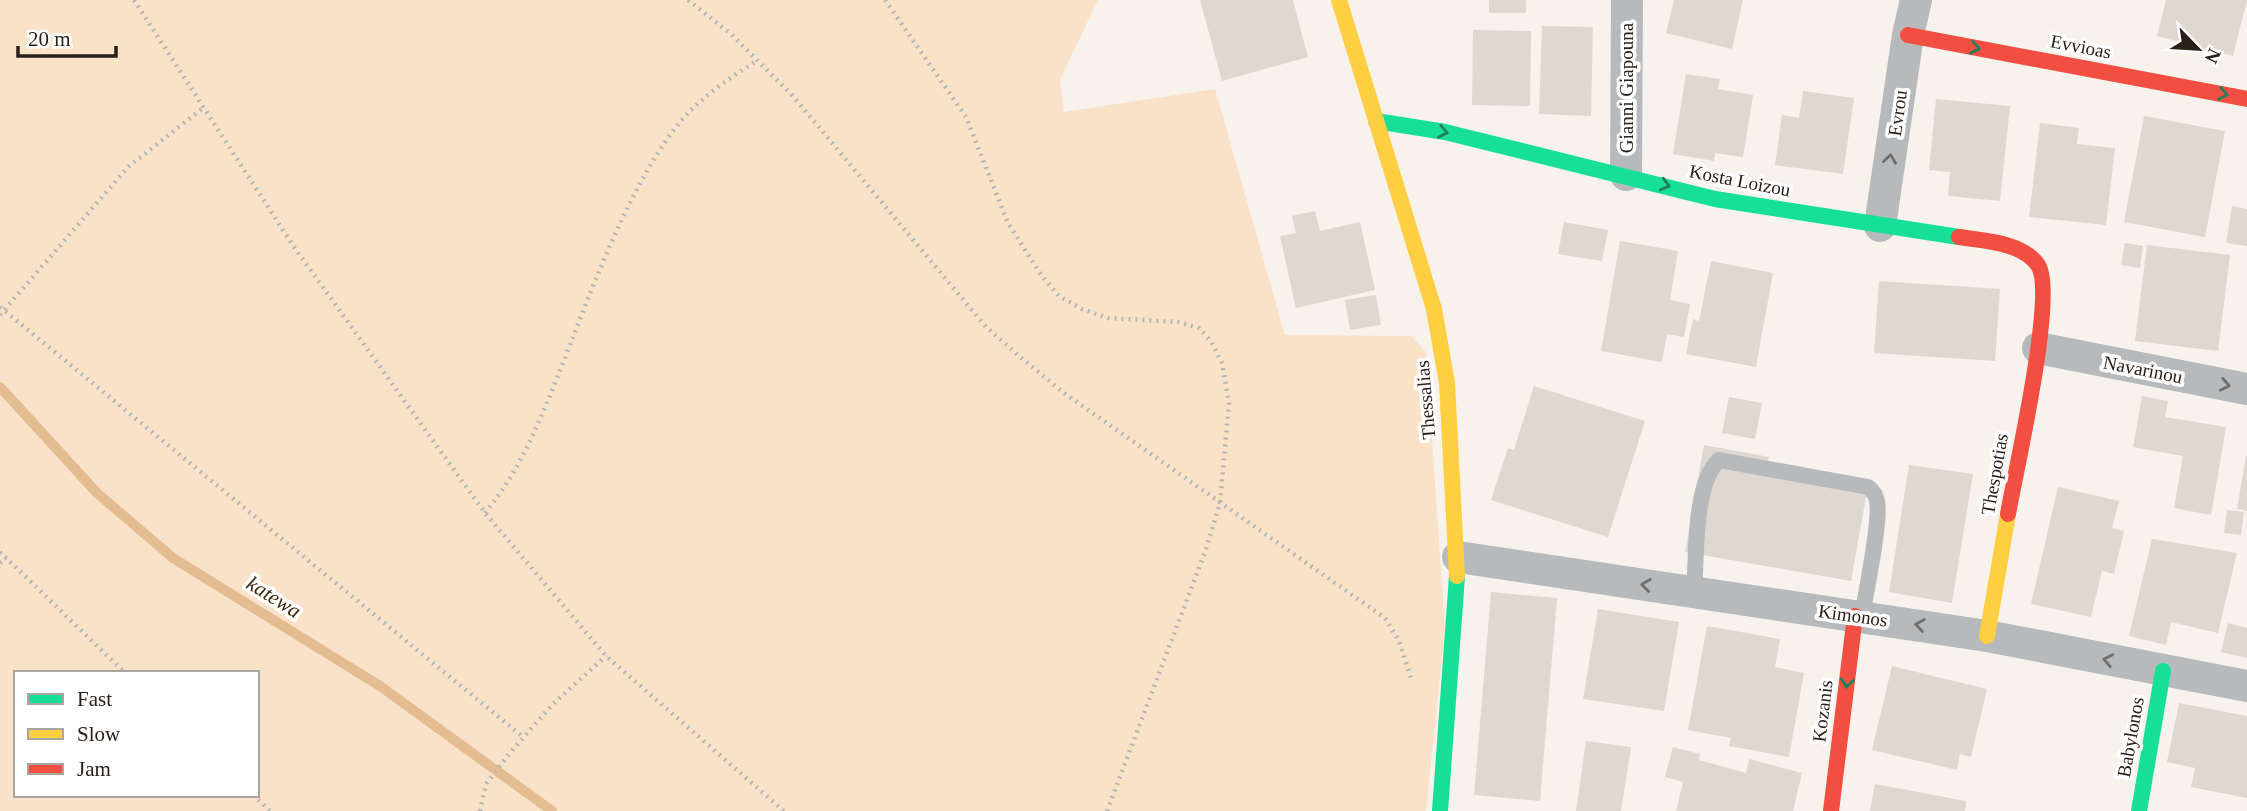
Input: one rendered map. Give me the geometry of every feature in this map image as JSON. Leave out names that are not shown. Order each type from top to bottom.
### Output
[{"type":"street","name":"Thessalias","points":[[1339,0],[1402,197],[1434,309],[1447,383],[1458,557],[1440,811]]},
{"type":"street","name":"Gianni Giapouna","points":[[1626,175],[1627,0]]},
{"type":"street","name":"Evrou","points":[[1880,226],[1908,35],[1916,0]]},
{"type":"street","name":"Evvioas","points":[[1908,35],[2247,99]]},
{"type":"street","name":"Kosta Loizou","points":[[1376,121],[1445,132],[1715,199],[2002,244],[2031,255],[2037,261],[2044,285],[2040,334]]},
{"type":"street","name":"Navarinou","points":[[2040,334],[2247,389]]},
{"type":"street","name":"Thespotias","points":[[1987,636],[2040,334]]},
{"type":"street","name":"Kimonos","points":[[1458,557],[1987,636],[2247,686]]},
{"type":"street","name":"Kozanis","points":[[1831,811],[1859,616]]},
{"type":"street","name":"Babylonos","points":[[2139,811],[2163,671]]},
{"type":"lane","points":[[1694,592],[1702,493],[1712,467],[1719,460],[1868,488],[1873,492],[1877,498],[1877,516],[1859,616]]},
{"type":"path","points":[[134,0],[295,247],[485,513],[606,656],[784,811]]},
{"type":"path","points":[[688,0],[758,60],[792,95],[986,327],[1063,393],[1385,618],[1399,641],[1414,689]]},
{"type":"path","points":[[885,0],[966,117],[1008,223],[1041,275],[1059,296],[1082,309],[1108,318],[1178,321],[1199,328],[1211,341],[1222,363],[1229,403],[1220,503],[1205,552],[1107,811]]},
{"type":"path","points":[[485,513],[507,487],[531,444],[593,291],[653,161],[697,104],[758,60]]},
{"type":"path","points":[[203,107],[128,167],[1,311],[523,737]]},
{"type":"path","points":[[0,552],[123,671]]},
{"type":"path","points":[[0,563],[6,558]]},
{"type":"path","points":[[480,811],[486,784],[509,754],[606,656]]},
{"type":"path","points":[[256,797],[270,811]]},
{"type":"shaded area","points":[[0,0],[1098,0],[1060,80],[1064,112],[1215,89],[1285,335],[1411,336],[1426,352],[1445,628],[1426,811],[0,811]]},
{"type":"building","points":[[1200,0],[1293,0],[1308,57],[1222,81]]},
{"type":"building","points":[[1489,0],[1526,0],[1526,13],[1489,13]]},
{"type":"building","points":[[1674,0],[1743,0],[1732,49],[1666,33]]},
{"type":"building","points":[[2166,0],[2247,0],[2233,56],[2157,36]]},
{"type":"building","points":[[1542,26],[1593,27],[1591,116],[1539,114]]},
{"type":"building","points":[[1473,30],[1531,31],[1530,106],[1472,105]]},
{"type":"building","points":[[1686,74],[1720,79],[1718,89],[1753,95],[1743,157],[1715,153],[1714,161],[1673,154]]},
{"type":"building","points":[[1803,91],[1854,98],[1843,174],[1775,165],[1782,115],[1799,118]]},
{"type":"building","points":[[1936,99],[2010,106],[2000,201],[1948,196],[1950,172],[1929,170]]},
{"type":"building","points":[[2144,116],[2225,131],[2205,237],[2124,222]]},
{"type":"building","points":[[2040,123],[2079,128],[2077,144],[2115,148],[2106,225],[2029,217]]},
{"type":"building","points":[[2232,206],[2247,209],[2247,246],[2226,243]]},
{"type":"building","points":[[1315,211],[1320,231],[1360,222],[1375,290],[1296,308],[1280,236],[1296,233],[1292,216]]},
{"type":"building","points":[[1564,222],[1608,230],[1602,261],[1558,254]]},
{"type":"building","points":[[1620,241],[1678,251],[1670,300],[1690,304],[1684,337],[1667,334],[1662,362],[1601,351]]},
{"type":"building","points":[[2125,243],[2143,246],[2140,268],[2121,265]]},
{"type":"building","points":[[2147,245],[2230,255],[2218,351],[2135,341]]},
{"type":"building","points":[[1711,261],[1773,273],[1756,367],[1686,354],[1693,319],[1699,321]]},
{"type":"building","points":[[1879,281],[2000,289],[1995,361],[1874,353]]},
{"type":"building","points":[[1376,295],[1381,325],[1350,330],[1345,300]]},
{"type":"building","points":[[1534,386],[1645,421],[1608,537],[1491,500],[1508,448],[1514,450]]},
{"type":"building","points":[[2142,396],[2168,401],[2165,417],[2226,427],[2211,515],[2174,508],[2183,456],[2133,447]]},
{"type":"building","points":[[1729,397],[1762,403],[1755,439],[1722,433]]},
{"type":"building","points":[[1704,445],[1769,457],[1767,468],[1868,486],[1851,581],[1685,552]]},
{"type":"building","points":[[2247,456],[2247,511],[2237,509]]},
{"type":"building","points":[[1909,465],[1973,474],[1952,603],[1889,592]]},
{"type":"building","points":[[2058,487],[2119,501],[2112,528],[2124,531],[2114,574],[2102,571],[2091,617],[2031,604]]},
{"type":"building","points":[[2227,510],[2244,512],[2241,535],[2224,533]]},
{"type":"building","points":[[2152,539],[2237,553],[2218,633],[2171,622],[2166,645],[2129,636]]},
{"type":"building","points":[[1491,592],[1557,598],[1540,801],[1474,795]]},
{"type":"building","points":[[1598,609],[1679,622],[1664,711],[1583,699]]},
{"type":"building","points":[[2228,623],[2247,628],[2247,658],[2221,652]]},
{"type":"building","points":[[1707,626],[1780,639],[1775,667],[1804,673],[1789,757],[1729,746],[1731,738],[1688,730]]},
{"type":"building","points":[[1892,666],[1987,689],[1971,757],[1960,754],[1957,770],[1872,750]]},
{"type":"building","points":[[2179,703],[2247,716],[2247,798],[2191,787],[2195,768],[2167,762]]},
{"type":"building","points":[[1586,741],[1631,747],[1621,811],[1576,811]]},
{"type":"building","points":[[1673,747],[1700,754],[1699,760],[1746,773],[1749,759],[1802,773],[1793,811],[1676,811],[1683,782],[1665,777]]},
{"type":"building","points":[[1875,784],[1966,801],[1965,811],[1870,811]]},
{"type":"waterway","name":"katewa","points":[[0,387],[97,493],[173,558],[380,686],[552,811]]},
{"type":"traffic: fast","points":[[1376,121],[1445,132],[1715,199],[1959,237]]},
{"type":"traffic: fast","points":[[1440,811],[1457,576]]},
{"type":"traffic: fast","points":[[2139,811],[2163,671]]},
{"type":"traffic: slow","points":[[1339,0],[1434,309],[1447,383],[1457,576]]},
{"type":"traffic: slow","points":[[1987,636],[2008,514]]},
{"type":"traffic: jam","points":[[1908,35],[2247,99]]},
{"type":"traffic: jam","points":[[1959,237],[2002,244],[2022,251],[2038,265],[2042,282],[2039,345],[2008,514]]},
{"type":"traffic: jam","points":[[1831,811],[1855,616]]}]
